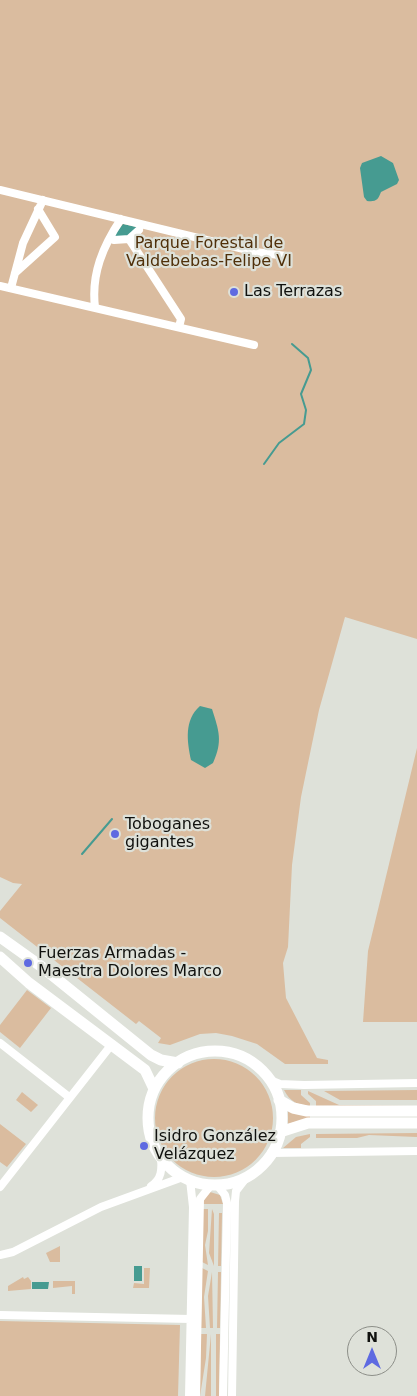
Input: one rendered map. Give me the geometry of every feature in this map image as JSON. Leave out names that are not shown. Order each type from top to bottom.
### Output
[{"type":"street","points":[[0,190],[256,252],[286,256]]},
{"type":"street","points":[[11,288],[23,243],[43,200]]},
{"type":"street","points":[[15,273],[55,237],[38,209]]},
{"type":"street","points":[[95,308],[95,288],[99,260],[121,219]]},
{"type":"street","points":[[114,240],[129,239],[139,230]]},
{"type":"street","points":[[129,239],[181,319],[178,327]]},
{"type":"street","points":[[0,286],[254,345]]},
{"type":"street","points":[[0,937],[42,967],[151,1055],[161,1060],[178,1063]]},
{"type":"street","points":[[0,957],[34,986],[145,1070],[154,1089]]},
{"type":"street","points":[[0,1187],[112,1044]]},
{"type":"street","points":[[1,1047],[69,1097]]},
{"type":"street","points":[[189,1396],[192,1194],[186,1179],[160,1157],[152,1143],[149,1129],[149,1108],[154,1089],[167,1072],[178,1063],[199,1053],[226,1052],[251,1062],[270,1080],[280,1084],[304,1086],[417,1083]]},
{"type":"street","points":[[232,1396],[236,1191],[246,1178],[260,1168],[271,1153],[280,1132],[279,1100],[270,1080]]},
{"type":"street","points":[[279,1100],[293,1108],[307,1111],[417,1111]]},
{"type":"street","points":[[280,1132],[308,1123],[417,1122]]},
{"type":"street","points":[[271,1153],[417,1151]]},
{"type":"street","points":[[148,1188],[158,1180],[161,1174],[160,1157]]},
{"type":"street","points":[[0,1262],[13,1252],[102,1207],[148,1188],[186,1179],[214,1185],[246,1178]]},
{"type":"street","points":[[196,1396],[200,1199],[214,1185]]},
{"type":"street","points":[[214,1185],[225,1195],[227,1203],[223,1396]]},
{"type":"street","points":[[0,1255],[13,1252]]},
{"type":"street","points":[[0,1315],[191,1319]]},
{"type":"green space","name":"Parque Forestal de Valdebebas-Felipe VI","points":[[0,0],[417,0],[417,639],[345,617],[319,710],[301,797],[292,865],[288,947],[283,963],[286,998],[317,1058],[328,1060],[328,1064],[285,1064],[257,1044],[216,1033],[200,1034],[170,1045],[158,1043],[161,1038],[139,1021],[136,1024],[0,918],[0,911],[22,884],[13,883],[0,877]]},
{"type":"green space","points":[[417,748],[417,1022],[363,1022],[368,951]]},
{"type":"green space","points":[[27,990],[51,1008],[20,1048],[0,1032],[0,1025]]},
{"type":"green space","points":[[214,1059],[237,1064],[256,1076],[268,1095],[273,1118],[268,1141],[256,1160],[237,1172],[214,1177],[191,1172],[172,1160],[160,1141],[155,1118],[160,1095],[172,1076],[191,1064]]},
{"type":"green space","points":[[284,1090],[301,1090],[301,1095],[310,1103],[310,1106],[295,1102]]},
{"type":"green space","points":[[417,1090],[417,1100],[340,1100],[324,1091]]},
{"type":"green space","points":[[308,1091],[339,1105],[417,1105],[316,1106],[316,1101],[308,1094]]},
{"type":"green space","points":[[22,1092],[38,1105],[31,1112],[16,1100]]},
{"type":"green space","points":[[288,1111],[310,1116],[310,1118],[288,1124]]},
{"type":"green space","points":[[0,1124],[26,1144],[7,1167],[0,1162]]},
{"type":"green space","points":[[417,1133],[417,1137],[369,1135],[357,1138],[316,1138],[316,1134]]},
{"type":"green space","points":[[310,1134],[310,1137],[301,1144],[301,1148],[283,1148],[296,1137]]},
{"type":"green space","points":[[210,1192],[220,1195],[223,1204],[203,1204],[205,1196]]},
{"type":"green space","points":[[203,1209],[208,1209],[208,1231],[205,1245],[208,1265],[202,1262]]},
{"type":"green space","points":[[212,1209],[214,1214],[214,1266],[209,1253]]},
{"type":"green space","points":[[219,1213],[222,1213],[221,1266],[218,1266]]},
{"type":"green space","points":[[60,1246],[60,1262],[50,1262],[46,1253]]},
{"type":"green space","points":[[144,1268],[150,1268],[149,1288],[133,1288],[134,1283],[144,1284]]},
{"type":"green space","points":[[202,1268],[208,1271],[204,1297],[206,1328],[201,1328]]},
{"type":"green space","points":[[212,1272],[213,1328],[210,1328],[208,1296]]},
{"type":"green space","points":[[218,1272],[221,1272],[220,1328],[217,1328]]},
{"type":"green space","points":[[23,1277],[24,1279],[28,1277],[31,1281],[31,1289],[8,1291],[8,1286]]},
{"type":"green space","points":[[53,1281],[75,1281],[75,1294],[72,1294],[72,1286],[53,1288]]},
{"type":"green space","points":[[0,1321],[180,1325],[178,1396],[0,1396]]},
{"type":"green space","points":[[201,1334],[207,1334],[206,1358],[200,1396]]},
{"type":"green space","points":[[211,1334],[211,1396],[205,1396]]},
{"type":"green space","points":[[216,1334],[220,1334],[219,1396],[216,1396]]},
{"type":"water","points":[[381,156],[393,163],[399,180],[397,184],[381,192],[376,200],[367,201],[364,197],[360,168],[362,163]]},
{"type":"water","points":[[123,224],[137,227],[128,237],[113,237]]},
{"type":"water","points":[[200,706],[212,709],[219,736],[218,748],[213,763],[205,768],[191,760],[188,746],[189,724]]},
{"type":"water","points":[[134,1266],[142,1266],[142,1281],[134,1281]]},
{"type":"water","points":[[32,1282],[49,1282],[48,1289],[32,1289]]},
{"type":"waterway","points":[[264,464],[279,443],[304,424],[306,410],[301,394],[311,370],[308,358],[292,344]]},
{"type":"waterway","points":[[82,854],[112,819]]},
{"type":"place","name":"Las Terrazas","points":[[234,292]]},
{"type":"place","name":"Toboganes gigantes","points":[[115,834]]},
{"type":"place","name":"Fuerzas Armadas - Maestra Dolores Marco","points":[[28,963]]},
{"type":"place","name":"Isidro González Velázquez","points":[[144,1146]]}]
